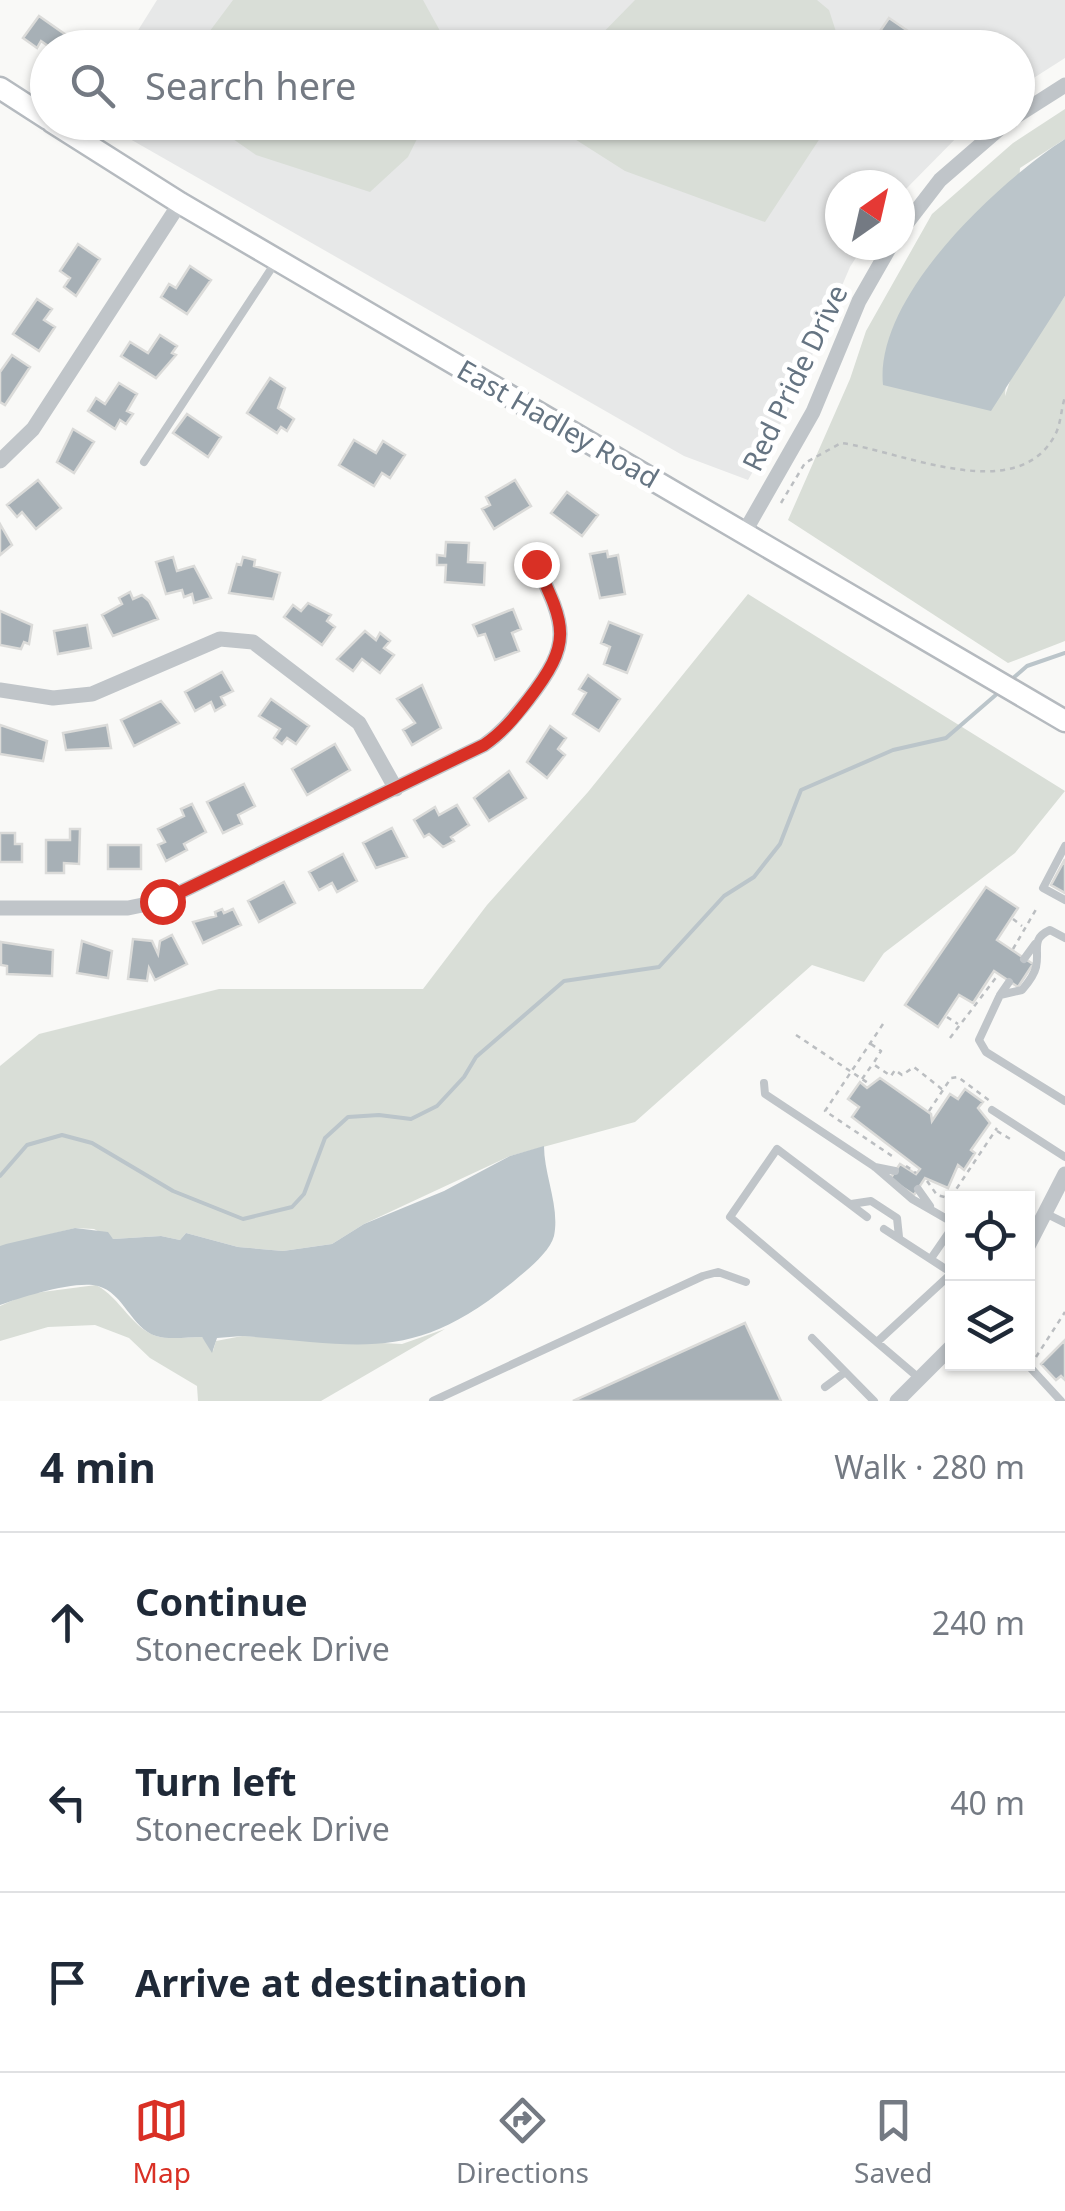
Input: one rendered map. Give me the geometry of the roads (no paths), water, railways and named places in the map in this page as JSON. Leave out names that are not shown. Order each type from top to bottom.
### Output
[{"type":"street","points":[[1035,104],[1065,85]]},
{"type":"street","name":"East Hadley Road","points":[[0,88],[30,108]]},
{"type":"street","name":"East Hadley Road","points":[[80,140],[180,203],[1065,721]]},
{"type":"street","points":[[915,212],[940,180],[986,140]]},
{"type":"street","points":[[0,460],[33,429],[180,203]]},
{"type":"street","name":"Red Pride Drive","points":[[744,533],[813,412],[859,301],[882,260]]},
{"type":"street","points":[[0,908],[128,908],[162,901],[493,739],[552,668],[562,647],[562,624],[536,564]]},
{"type":"street","points":[[0,690],[53,698],[92,694],[220,639],[253,642],[359,723],[396,789]]},
{"type":"street","points":[[1035,1234],[1063,1183]]},
{"type":"street","points":[[897,1401],[945,1353]]},
{"type":"lane","points":[[144,462],[277,260]]},
{"type":"lane","points":[[1065,846],[1043,888],[1065,900]]},
{"type":"lane","points":[[1024,959],[1050,930],[1065,938]]},
{"type":"lane","points":[[1000,995],[1022,990],[1030,980],[1037,964],[1035,944]]},
{"type":"lane","points":[[1008,982],[982,1029],[981,1047],[1065,1101]]},
{"type":"lane","points":[[764,1082],[765,1094],[874,1168],[912,1199],[930,1206]]},
{"type":"lane","points":[[988,1110],[1065,1156]]},
{"type":"lane","points":[[1012,1140],[1020,1130]]},
{"type":"lane","points":[[867,1217],[776,1149],[730,1217],[920,1378]]},
{"type":"lane","points":[[874,1168],[895,1172]]},
{"type":"lane","points":[[918,1189],[945,1219]]},
{"type":"lane","points":[[851,1204],[872,1201],[897,1218],[899,1237]]},
{"type":"lane","points":[[1046,1214],[1065,1223]]},
{"type":"lane","points":[[884,1229],[945,1267]]},
{"type":"lane","points":[[932,1257],[945,1236]]},
{"type":"lane","points":[[433,1401],[703,1276],[718,1272],[746,1282]]},
{"type":"lane","points":[[878,1342],[945,1280]]},
{"type":"lane","points":[[812,1338],[874,1401]]},
{"type":"lane","points":[[1035,1366],[1062,1401]]},
{"type":"lane","points":[[826,1387],[844,1373]]},
{"type":"waterway","points":[[1012,679],[1027,666],[1065,653]]},
{"type":"waterway","points":[[0,1176],[27,1145],[62,1135],[92,1143],[173,1191],[243,1219],[292,1207],[304,1194],[325,1138],[348,1117],[411,1119],[437,1106],[464,1077],[476,1057],[564,981],[659,967],[724,896],[754,877],[780,844],[801,790],[893,750],[946,738],[998,693]]}]
